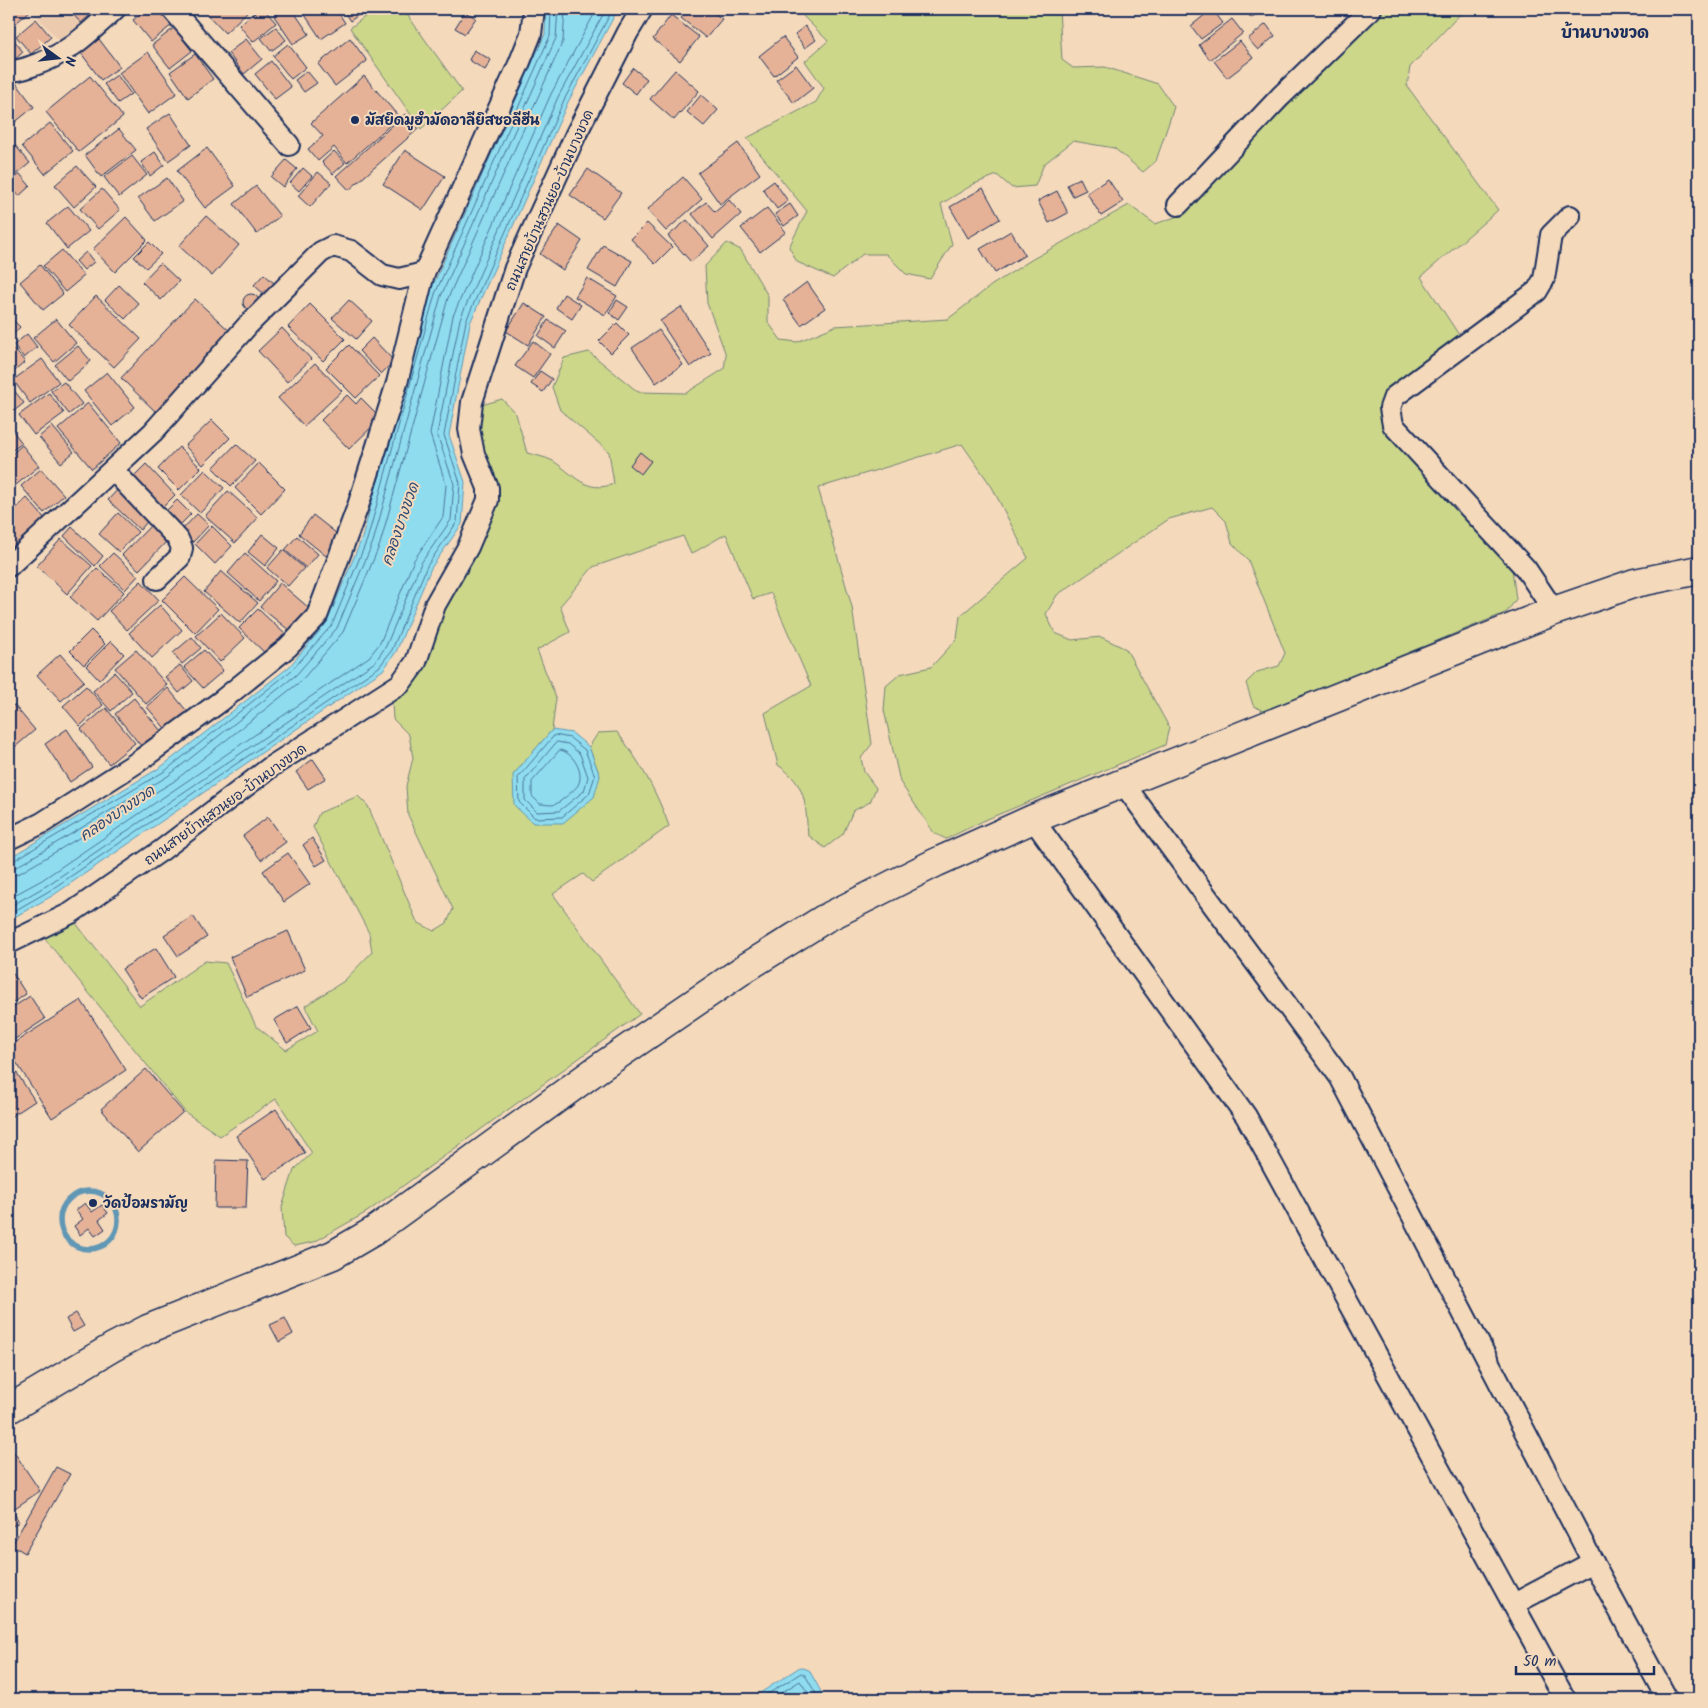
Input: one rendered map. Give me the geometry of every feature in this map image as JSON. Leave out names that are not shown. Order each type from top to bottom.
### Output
[{"type":"main road","points":[[9,1409],[113,1346],[148,1329],[333,1255],[374,1231],[599,1068],[770,953],[824,919],[937,862],[1033,819],[1554,611],[1635,583],[1699,570]]},
{"type":"street","points":[[9,71],[16,72],[46,62],[79,43],[115,9]]},
{"type":"street","points":[[172,9],[289,145]]},
{"type":"street","points":[[9,839],[49,818],[136,763],[221,701],[288,647],[317,616],[358,506],[397,383],[424,273],[519,64],[531,34],[534,9]]},
{"type":"street","name":"ถนนสายบ้านสวนยอ-บ้านบางขวด","points":[[9,943],[71,913],[132,871],[272,766],[400,684],[416,662],[435,605],[468,547],[488,500],[488,488],[474,454],[469,430],[472,402],[515,268],[576,134],[628,32],[642,9]]},
{"type":"street","points":[[1178,205],[1280,97],[1371,9]]},
{"type":"street","points":[[1554,611],[1526,569],[1393,425],[1390,408],[1394,397],[1537,290],[1544,278],[1551,235],[1570,216]]},
{"type":"street","points":[[9,566],[153,432],[248,325],[321,252],[334,246],[351,251],[382,274],[399,279],[424,273]]},
{"type":"street","points":[[113,470],[178,539],[182,548],[180,557],[157,579]]},
{"type":"street","points":[[1122,783],[1340,1077],[1593,1562],[1667,1699]]},
{"type":"street","points":[[1033,819],[1246,1116],[1565,1699]]},
{"type":"street","points":[[1514,1604],[1593,1562]]},
{"type":"shaded area","points":[[43,9],[103,9],[63,45],[36,15]]},
{"type":"green space","points":[[375,9],[403,9],[462,91],[421,129],[350,28]]},
{"type":"green space","points":[[796,9],[1059,9],[1062,60],[1073,68],[1105,67],[1158,84],[1174,107],[1156,161],[1143,172],[1114,148],[1073,141],[1044,164],[1035,186],[1012,188],[997,175],[974,184],[941,204],[952,244],[930,279],[906,274],[886,254],[863,254],[833,278],[797,262],[789,247],[807,211],[747,138],[816,102],[824,88],[805,61],[828,41]]},
{"type":"green space","points":[[1382,9],[1465,9],[1410,67],[1407,86],[1498,210],[1421,277],[1461,338],[1387,394],[1380,414],[1385,428],[1512,569],[1516,599],[1507,612],[1264,712],[1253,705],[1246,683],[1257,672],[1279,666],[1285,653],[1248,560],[1232,543],[1226,521],[1212,507],[1169,519],[1057,595],[1046,614],[1055,633],[1072,640],[1101,637],[1126,649],[1169,727],[1165,745],[985,820],[946,839],[934,833],[900,782],[884,710],[886,686],[900,674],[931,667],[957,639],[960,616],[1028,558],[992,487],[962,444],[818,488],[852,607],[872,744],[861,758],[864,772],[876,788],[870,802],[853,811],[843,834],[825,848],[808,835],[803,796],[794,780],[778,765],[765,713],[811,686],[771,593],[753,599],[726,534],[691,554],[683,536],[593,567],[560,606],[570,632],[537,650],[556,698],[552,730],[513,775],[600,776],[589,747],[598,733],[617,732],[647,777],[669,826],[592,882],[583,874],[553,894],[640,1014],[367,1212],[314,1242],[294,1246],[284,1237],[282,1207],[294,1170],[312,1153],[276,1099],[220,1136],[185,1112],[42,935],[75,922],[140,1006],[205,961],[226,963],[256,1026],[286,1050],[318,1031],[305,1006],[344,981],[372,952],[369,933],[313,827],[319,813],[358,796],[368,806],[417,922],[434,931],[447,923],[453,909],[408,815],[406,786],[413,758],[409,735],[393,719],[392,702],[409,689],[423,664],[445,607],[491,520],[496,498],[477,430],[482,405],[502,399],[516,414],[527,453],[553,461],[588,485],[595,487],[614,484],[609,452],[560,410],[552,387],[564,358],[589,352],[638,392],[686,393],[724,369],[726,355],[707,303],[705,266],[727,243],[741,250],[768,296],[768,322],[781,340],[797,342],[835,326],[948,319],[992,285],[1031,260],[1129,205],[1155,224],[1181,215]]},
{"type":"water","name":"คลองบางขวด","points":[[546,9],[618,9],[568,102],[470,323],[449,435],[465,482],[462,524],[431,568],[396,652],[383,670],[52,896],[9,920],[9,858],[161,767],[289,667],[327,622],[362,538],[430,292],[545,34]]},
{"type":"water","points":[[552,730],[572,733],[589,747],[600,776],[594,797],[563,823],[533,823],[514,805],[513,775]]},
{"type":"water","points":[[800,1667],[809,1670],[825,1699],[751,1699]]},
{"type":"building","points":[[9,9],[28,9],[30,11],[9,29]]},
{"type":"building","points":[[68,9],[97,9],[81,23]]},
{"type":"building","points":[[146,9],[160,9],[173,24],[151,42],[133,20]]},
{"type":"building","points":[[202,9],[250,9],[225,33]]},
{"type":"building","points":[[259,9],[264,9],[276,23],[253,42],[239,25]]},
{"type":"building","points":[[285,9],[292,9],[309,34],[293,44],[274,16]]},
{"type":"building","points":[[301,9],[336,9],[345,23],[321,39]]},
{"type":"building","points":[[342,9],[367,9],[350,21]]},
{"type":"building","points":[[689,9],[709,9],[722,19],[706,38],[681,18]]},
{"type":"building","points":[[1212,9],[1223,23],[1201,39],[1191,26]]},
{"type":"building","points":[[1245,9],[1263,9],[1251,18]]},
{"type":"building","points":[[465,12],[476,18],[465,34],[455,28]]},
{"type":"building","points":[[671,15],[699,37],[680,61],[653,39]]},
{"type":"building","points":[[36,19],[51,37],[31,54],[16,36]]},
{"type":"building","points":[[1232,19],[1243,33],[1210,60],[1199,45]]},
{"type":"building","points":[[1266,24],[1275,36],[1258,50],[1248,39]]},
{"type":"building","points":[[805,26],[816,40],[805,48],[795,34]]},
{"type":"building","points":[[276,27],[286,40],[271,51],[261,38]]},
{"type":"building","points":[[174,28],[192,51],[170,68],[152,45]]},
{"type":"building","points":[[783,37],[798,57],[774,76],[759,56]]},
{"type":"building","points":[[350,38],[367,61],[335,86],[318,64]]},
{"type":"building","points":[[99,39],[120,67],[101,80],[81,53]]},
{"type":"building","points":[[246,39],[262,59],[244,74],[228,53]]},
{"type":"building","points":[[14,40],[23,52],[13,61],[9,57],[9,45]]},
{"type":"building","points":[[1240,41],[1253,58],[1227,78],[1214,61]]},
{"type":"building","points":[[288,44],[306,67],[291,79],[273,56]]},
{"type":"building","points":[[474,50],[491,60],[485,70],[469,60]]},
{"type":"building","points":[[148,52],[177,93],[148,114],[119,73]]},
{"type":"building","points":[[195,54],[213,79],[188,98],[170,72]]},
{"type":"building","points":[[271,61],[291,87],[275,99],[255,74]]},
{"type":"building","points":[[796,65],[813,88],[794,103],[776,80]]},
{"type":"building","points":[[633,68],[647,79],[636,94],[622,83]]},
{"type":"building","points":[[675,70],[699,91],[674,120],[650,99]]},
{"type":"building","points":[[307,71],[317,83],[304,92],[295,80]]},
{"type":"building","points":[[117,75],[131,94],[118,103],[104,84]]},
{"type":"building","points":[[90,76],[123,117],[79,152],[46,112]]},
{"type":"building","name":"มัสยิดมูฮำมัดอาลียิสซอลีฮีน","points":[[364,76],[399,117],[347,163],[334,147],[318,161],[308,149],[323,136],[311,123]]},
{"type":"building","points":[[17,84],[34,107],[14,123],[9,116],[9,91]]},
{"type":"building","points":[[701,95],[718,110],[704,126],[687,112]]},
{"type":"building","points":[[170,113],[191,145],[168,161],[146,129]]},
{"type":"building","points":[[405,114],[418,129],[349,190],[336,176]]},
{"type":"building","points":[[50,123],[73,151],[45,174],[22,146]]},
{"type":"building","points":[[119,129],[136,150],[101,177],[85,155]]},
{"type":"building","points":[[738,143],[760,174],[720,204],[698,173]]},
{"type":"building","points":[[14,144],[30,163],[9,180],[9,149]]},
{"type":"building","points":[[207,148],[235,186],[205,208],[177,171]]},
{"type":"building","points":[[405,150],[445,176],[423,210],[383,184]]},
{"type":"building","points":[[334,151],[345,163],[333,174],[322,162]]},
{"type":"building","points":[[155,152],[164,165],[150,176],[141,162]]},
{"type":"building","points":[[132,156],[147,175],[119,197],[104,177]]},
{"type":"building","points":[[286,160],[297,169],[283,187],[271,177]]},
{"type":"building","points":[[77,166],[96,187],[74,207],[55,185]]},
{"type":"building","points":[[303,168],[312,176],[299,191],[290,183]]},
{"type":"building","points":[[588,169],[621,193],[603,218],[570,195]]},
{"type":"building","points":[[318,172],[331,183],[310,207],[298,196]]},
{"type":"building","points":[[20,174],[30,186],[19,196],[9,184]]},
{"type":"building","points":[[683,177],[702,199],[666,231],[647,210]]},
{"type":"building","points":[[167,178],[183,201],[155,221],[138,198]]},
{"type":"building","points":[[1080,178],[1086,190],[1073,196],[1067,185]]},
{"type":"building","points":[[1108,179],[1123,202],[1101,216],[1087,193]]},
{"type":"building","points":[[774,181],[788,201],[777,209],[763,189]]},
{"type":"building","points":[[256,186],[280,216],[257,234],[234,204]]},
{"type":"building","points":[[983,188],[1000,219],[968,238],[950,207]]},
{"type":"building","points":[[102,189],[120,210],[98,229],[80,209]]},
{"type":"building","points":[[1057,191],[1068,213],[1049,223],[1038,201]]},
{"type":"building","points":[[729,200],[741,214],[713,239],[692,214],[706,202],[715,212]]},
{"type":"building","points":[[790,204],[798,216],[784,226],[775,214]]},
{"type":"building","points":[[68,206],[89,231],[67,249],[47,223]]},
{"type":"building","points":[[767,208],[786,232],[760,252],[741,228]]},
{"type":"building","points":[[206,216],[239,245],[212,276],[179,246]]},
{"type":"building","points":[[126,217],[147,240],[115,272],[93,249]]},
{"type":"building","points":[[687,220],[709,246],[691,262],[668,236]]},
{"type":"building","points":[[647,223],[672,247],[655,264],[631,239]]},
{"type":"building","points":[[559,225],[582,241],[563,270],[540,254]]},
{"type":"building","points":[[1011,231],[1025,255],[995,273],[980,249]]},
{"type":"building","points":[[149,242],[161,254],[146,268],[134,257]]},
{"type":"building","points":[[603,245],[632,261],[617,287],[588,270]]},
{"type":"building","points":[[62,250],[84,276],[65,292],[43,266]]},
{"type":"building","points":[[86,252],[94,262],[84,270],[76,261]]},
{"type":"building","points":[[160,263],[179,281],[161,300],[142,282]]},
{"type":"building","points":[[40,265],[63,294],[43,310],[20,282]]},
{"type":"building","points":[[264,274],[275,284],[265,295],[254,285]]},
{"type":"building","points":[[587,278],[617,296],[605,315],[575,297]]},
{"type":"building","points":[[807,282],[825,308],[801,325],[783,300]]},
{"type":"building","points":[[119,285],[139,304],[125,319],[105,300]]},
{"type":"building","points":[[251,294],[259,302],[251,310],[243,302]]},
{"type":"building","points":[[564,294],[581,305],[572,319],[556,308]]},
{"type":"building","points":[[96,296],[141,339],[114,367],[69,325]]},
{"type":"building","points":[[195,299],[233,334],[158,414],[121,378]]},
{"type":"building","points":[[349,300],[372,321],[356,339],[332,318]]},
{"type":"building","points":[[617,300],[628,307],[619,320],[609,313]]},
{"type":"building","points":[[524,303],[546,317],[528,345],[506,331]]},
{"type":"building","points":[[310,304],[345,339],[323,361],[288,327]]},
{"type":"building","points":[[681,307],[711,353],[690,367],[660,321]]},
{"type":"building","points":[[9,316],[20,327],[12,336],[9,333]]},
{"type":"building","points":[[56,319],[76,343],[54,362],[33,338]]},
{"type":"building","points":[[548,320],[566,331],[555,348],[538,336]]},
{"type":"building","points":[[617,323],[629,335],[611,353],[599,341]]},
{"type":"building","points":[[282,328],[311,359],[287,382],[258,351]]},
{"type":"building","points":[[659,330],[683,365],[656,383],[632,348]]},
{"type":"building","points":[[27,334],[37,347],[24,358],[14,345]]},
{"type":"building","points":[[372,338],[394,361],[381,374],[359,351]]},
{"type":"building","points":[[533,341],[550,354],[533,378],[515,366]]},
{"type":"building","points":[[349,345],[379,376],[356,398],[326,368]]},
{"type":"building","points":[[78,346],[91,361],[68,381],[55,365]]},
{"type":"building","points":[[14,349],[25,362],[9,376],[9,353]]},
{"type":"building","points":[[42,359],[59,382],[30,403],[13,380]]},
{"type":"building","points":[[315,363],[342,391],[304,426],[278,398]]},
{"type":"building","points":[[540,371],[552,379],[543,392],[531,384]]},
{"type":"building","points":[[107,372],[135,407],[112,426],[84,391]]},
{"type":"building","points":[[64,382],[82,404],[69,414],[51,391]]},
{"type":"building","points":[[9,384],[24,403],[9,415]]},
{"type":"building","points":[[49,393],[64,413],[34,435],[19,415]]},
{"type":"building","points":[[347,395],[356,404],[361,398],[381,418],[349,449],[321,420]]},
{"type":"building","points":[[88,403],[121,443],[92,469],[58,429]]},
{"type":"building","points":[[212,420],[230,438],[203,465],[185,446]]},
{"type":"building","points":[[9,426],[22,443],[9,453]]},
{"type":"building","points":[[52,426],[74,452],[61,463],[39,437]]},
{"type":"building","points":[[236,444],[255,461],[231,486],[213,468]]},
{"type":"building","points":[[22,445],[39,466],[16,485],[9,476],[9,457]]},
{"type":"building","points":[[179,447],[201,468],[179,490],[158,469]]},
{"type":"building","points":[[640,452],[651,461],[641,474],[630,465]]},
{"type":"building","points":[[259,463],[285,489],[261,514],[235,488]]},
{"type":"building","points":[[146,464],[175,495],[159,511],[129,481]]},
{"type":"building","points":[[41,469],[64,495],[44,513],[21,486]]},
{"type":"building","points":[[205,470],[224,488],[200,513],[181,495]]},
{"type":"building","points":[[120,487],[152,516],[140,530],[108,500]]},
{"type":"building","points":[[228,491],[258,518],[235,543],[205,516]]},
{"type":"building","points":[[27,498],[46,520],[9,554],[9,515]]},
{"type":"building","points":[[177,500],[191,514],[177,528],[163,514]]},
{"type":"building","points":[[118,513],[138,532],[119,552],[99,534]]},
{"type":"building","points":[[197,514],[209,525],[193,542],[181,531]]},
{"type":"building","points":[[313,515],[341,537],[326,556],[299,534]]},
{"type":"building","points":[[153,523],[169,539],[139,570],[122,555]]},
{"type":"building","points":[[212,526],[232,546],[215,564],[195,544]]},
{"type":"building","points":[[72,527],[103,556],[95,566],[64,536]]},
{"type":"building","points":[[262,534],[279,548],[265,566],[248,552]]},
{"type":"building","points":[[297,536],[318,554],[306,568],[285,550]]},
{"type":"building","points":[[61,539],[92,566],[67,594],[37,566]]},
{"type":"building","points":[[283,550],[304,568],[288,586],[267,568]]},
{"type":"building","points":[[113,553],[138,576],[125,590],[100,566]]},
{"type":"building","points":[[245,553],[276,581],[259,601],[228,573]]},
{"type":"building","points":[[97,568],[124,592],[97,621],[70,597]]},
{"type":"building","points":[[221,571],[258,603],[240,623],[204,592]]},
{"type":"building","points":[[185,577],[218,609],[195,633],[162,600]]},
{"type":"building","points":[[141,581],[159,600],[127,630],[109,611]]},
{"type":"building","points":[[280,583],[309,608],[290,631],[260,607]]},
{"type":"building","points":[[160,605],[182,630],[152,658],[129,633]]},
{"type":"building","points":[[258,609],[286,635],[267,655],[239,628]]},
{"type":"building","points":[[221,613],[245,638],[220,662],[196,636]]},
{"type":"building","points":[[91,630],[105,644],[84,665],[70,651]]},
{"type":"building","points":[[192,637],[201,648],[182,664],[173,653]]},
{"type":"building","points":[[111,641],[124,654],[99,680],[86,666]]},
{"type":"building","points":[[136,650],[167,685],[146,704],[115,668]]},
{"type":"building","points":[[204,650],[223,671],[203,688],[184,667]]},
{"type":"building","points":[[60,654],[84,681],[61,701],[37,675]]},
{"type":"building","points":[[180,665],[193,681],[179,693],[165,677]]},
{"type":"building","points":[[114,672],[132,692],[111,711],[93,691]]},
{"type":"building","points":[[86,686],[103,705],[80,726],[63,706]]},
{"type":"building","points":[[168,688],[190,715],[169,733],[147,707]]},
{"type":"building","points":[[134,698],[161,731],[142,747],[115,714]]},
{"type":"building","points":[[14,705],[35,730],[9,752],[9,709]]},
{"type":"building","points":[[106,708],[135,743],[109,764],[81,729]]},
{"type":"building","points":[[67,729],[92,767],[70,782],[45,744]]},
{"type":"building","points":[[313,759],[326,778],[308,789],[296,772]]},
{"type":"building","points":[[268,817],[286,842],[261,860],[243,836]]},
{"type":"building","points":[[312,838],[326,860],[316,866],[303,845]]},
{"type":"building","points":[[288,853],[310,884],[284,902],[263,871]]},
{"type":"building","points":[[193,916],[207,937],[178,956],[164,935]]},
{"type":"building","points":[[288,931],[305,970],[247,997],[230,957]]},
{"type":"building","points":[[156,948],[174,977],[141,998],[122,969]]},
{"type":"building","points":[[9,967],[26,994],[9,1005]]},
{"type":"building","points":[[30,996],[45,1019],[9,1043],[9,1010]]},
{"type":"building","points":[[81,1000],[126,1070],[52,1118],[9,1051],[9,1046]]},
{"type":"building","points":[[298,1006],[311,1028],[287,1043],[274,1020]]},
{"type":"building","points":[[9,1061],[35,1101],[9,1118]]},
{"type":"building","points":[[146,1069],[183,1112],[138,1152],[101,1109]]},
{"type":"building","points":[[276,1109],[305,1153],[265,1179],[236,1136]]},
{"type":"building","points":[[216,1160],[248,1161],[246,1208],[215,1208]]},
{"type":"building","points":[[85,1203],[92,1212],[102,1205],[108,1213],[99,1220],[105,1229],[95,1236],[89,1228],[80,1235],[74,1226],[83,1219],[76,1210]]},
{"type":"building","points":[[76,1313],[84,1326],[73,1332],[66,1319]]},
{"type":"building","points":[[285,1318],[293,1334],[279,1342],[270,1325]]},
{"type":"building","points":[[10,1446],[40,1491],[12,1510],[19,1522],[9,1528]]},
{"type":"building","points":[[56,1467],[70,1474],[25,1553],[12,1545]]},
{"type":"waterway","points":[[89,1191],[105,1196],[113,1204],[118,1220],[113,1236],[105,1244],[89,1249],[73,1244],[65,1236],[60,1220],[65,1204],[73,1196],[89,1191]]},
{"type":"place","name":"มัสยิดมูฮำมัดอาลียิสซอลีฮีน","points":[[355,120]]},
{"type":"place","name":"วัดป้อมรามัญ","points":[[93,1203]]},
{"type":"district","name":"บ้านบางขวด","points":[[1605,32]]}]
